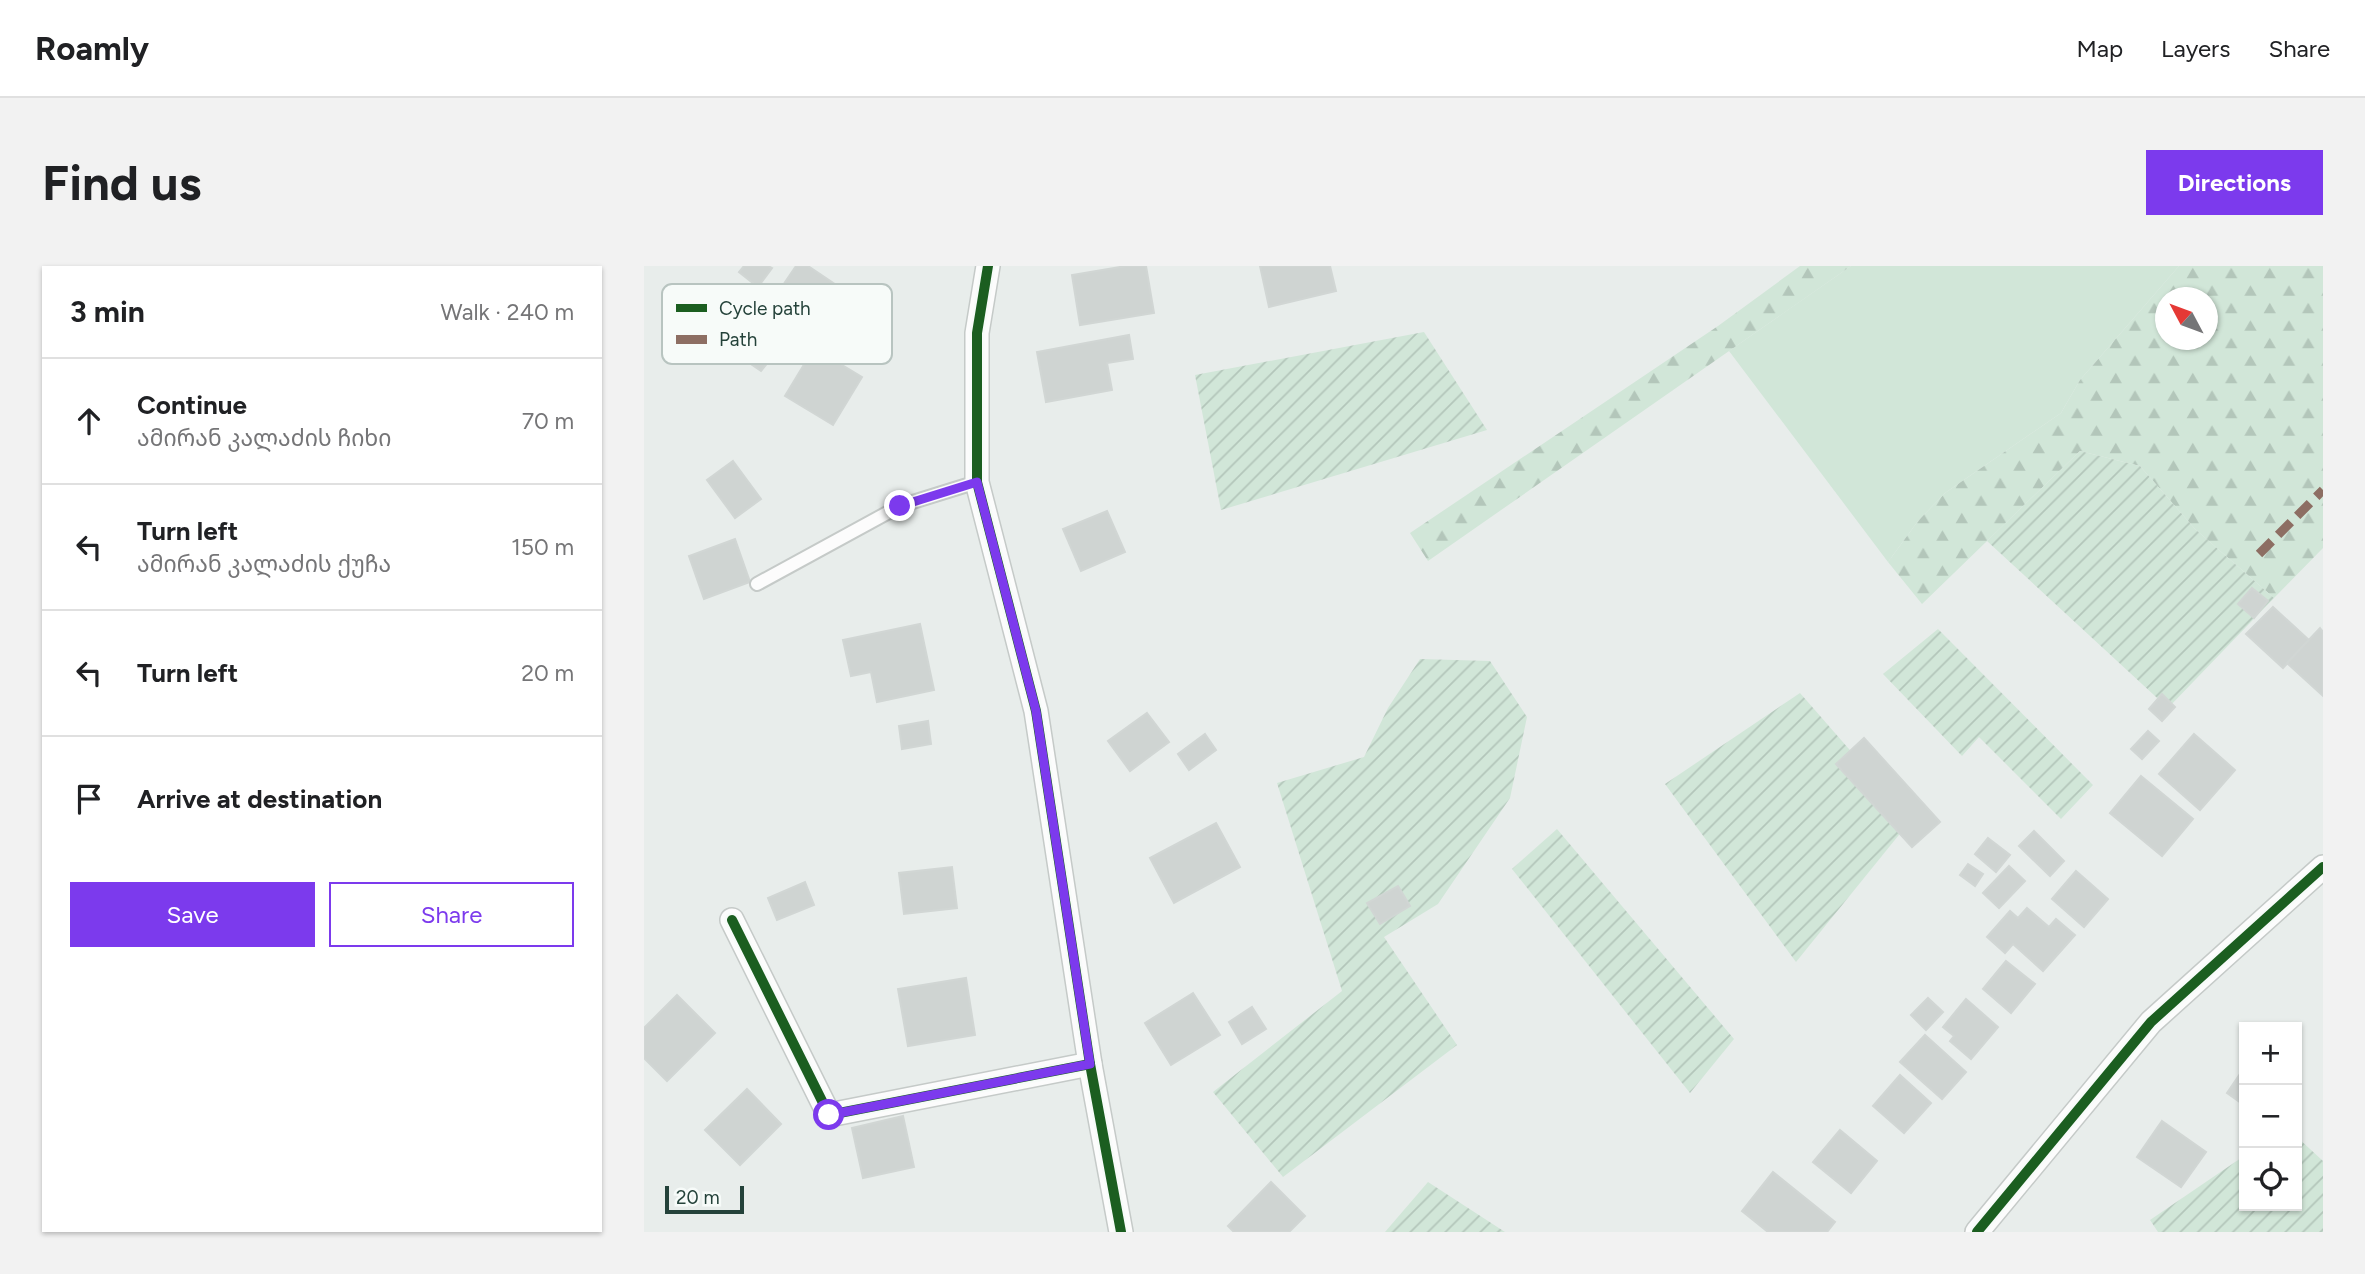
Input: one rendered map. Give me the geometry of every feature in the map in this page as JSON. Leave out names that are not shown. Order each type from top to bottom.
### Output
[{"type":"street","points":[[988,266],[977,333],[977,482],[1036,711],[1090,1064],[1121,1232]]},
{"type":"street","points":[[1977,1232],[2151,1023],[2323,867]]},
{"type":"street","points":[[732,920],[829,1115],[1090,1064]]},
{"type":"lane","points":[[757,583],[900,506],[977,482]]},
{"type":"green space","points":[[1800,266],[1851,266],[1428,561],[1410,533],[1718,326]]},
{"type":"green space","points":[[1851,266],[2179,266],[2161,287],[2155,287],[2155,294],[2080,380],[2061,413],[1945,493],[1918,521],[1888,562],[1729,351]]},
{"type":"green space","points":[[2179,266],[2323,266],[2323,548],[2274,598],[2195,529],[2140,466],[2080,451],[1922,604],[1888,562],[1918,521],[1945,493],[2061,413],[2080,380],[2155,294],[2155,350],[2218,350],[2218,287],[2161,287]]},
{"type":"green space","points":[[1424,332],[1487,430],[1221,510],[1195,375]]},
{"type":"green space","points":[[2080,451],[2140,466],[2195,529],[2274,598],[2168,708],[1987,541]]},
{"type":"green space","points":[[1938,629],[2093,785],[2061,819],[1979,737],[1962,756],[1883,674]]},
{"type":"green space","points":[[1420,659],[1490,661],[1527,717],[1510,798],[1438,904],[1384,937],[1457,1045],[1283,1177],[1213,1092],[1342,991],[1277,783],[1364,757],[1388,708]]},
{"type":"green space","points":[[1800,693],[1911,820],[1796,962],[1665,784]]},
{"type":"green space","points":[[1557,829],[1734,1039],[1690,1093],[1512,869]]},
{"type":"green space","points":[[2302,1142],[2323,1161],[2323,1232],[2158,1232],[2150,1220],[2239,1159],[2239,1211],[2302,1211]]},
{"type":"green space","points":[[1428,1182],[1505,1232],[1385,1232]]},
{"type":"building","points":[[744,266],[772,268],[760,284],[754,284],[739,272]]},
{"type":"building","points":[[796,266],[808,266],[835,284],[784,284]]},
{"type":"building","points":[[1126,266],[1146,266],[1154,313],[1080,325],[1072,275]]},
{"type":"building","points":[[1260,266],[1330,266],[1336,291],[1269,307]]},
{"type":"building","points":[[1129,335],[1133,359],[1107,363],[1112,390],[1046,402],[1037,352]]},
{"type":"building","points":[[751,364],[767,364],[761,371]]},
{"type":"building","points":[[804,364],[840,364],[862,377],[833,425],[785,396]]},
{"type":"building","points":[[733,461],[761,499],[735,518],[707,480]]},
{"type":"building","points":[[1107,511],[1125,552],[1081,571],[1063,529]]},
{"type":"building","points":[[735,539],[750,582],[704,599],[689,556]]},
{"type":"building","points":[[2252,588],[2268,601],[2254,618],[2238,604]]},
{"type":"building","points":[[2273,607],[2309,640],[2283,668],[2246,634]]},
{"type":"building","points":[[920,624],[934,690],[877,702],[871,672],[851,676],[843,640]]},
{"type":"building","points":[[2320,628],[2323,632],[2323,696],[2287,663]]},
{"type":"building","points":[[2162,694],[2175,707],[2162,721],[2149,709]]},
{"type":"building","points":[[1147,713],[1169,742],[1130,771],[1108,741]]},
{"type":"building","points":[[928,721],[931,744],[902,749],[899,726]]},
{"type":"building","points":[[2148,731],[2159,741],[2142,759],[2131,749]]},
{"type":"building","points":[[1205,734],[1216,750],[1189,770],[1178,754]]},
{"type":"building","points":[[2194,734],[2235,770],[2200,810],[2159,774]]},
{"type":"building","points":[[1864,738],[1940,822],[1912,847],[1836,764]]},
{"type":"building","points":[[2141,776],[2193,819],[2162,856],[2110,813]]},
{"type":"building","points":[[1216,823],[1240,867],[1174,903],[1150,858]]},
{"type":"building","points":[[2034,831],[2064,861],[2050,876],[2019,846]]},
{"type":"building","points":[[1988,838],[2010,855],[1996,872],[1975,854]]},
{"type":"building","points":[[1968,864],[1983,874],[1975,886],[1960,875]]},
{"type":"building","points":[[2009,866],[2025,881],[1999,908],[1983,893]]},
{"type":"building","points":[[952,867],[957,908],[904,914],[899,873]]},
{"type":"building","points":[[2076,871],[2108,899],[2084,927],[2052,899]]},
{"type":"building","points":[[805,882],[814,905],[777,920],[768,898]]},
{"type":"building","points":[[1398,886],[1410,906],[1380,924],[1367,903]]},
{"type":"building","points":[[2027,908],[2049,927],[2056,919],[2075,935],[2043,971],[2013,944],[2005,953],[1987,937],[2010,911],[2018,918]]},
{"type":"building","points":[[2006,961],[2035,984],[2011,1013],[1983,989]]},
{"type":"building","points":[[966,978],[975,1035],[908,1046],[898,989]]},
{"type":"building","points":[[1193,993],[1220,1035],[1171,1065],[1145,1023]]},
{"type":"building","points":[[677,995],[715,1033],[667,1081],[644,1058],[644,1028]]},
{"type":"building","points":[[1928,998],[1943,1012],[1926,1030],[1911,1015]]},
{"type":"building","points":[[1966,999],[1998,1027],[1971,1059],[1950,1041],[1954,1036],[1943,1027]]},
{"type":"building","points":[[1252,1007],[1266,1029],[1242,1044],[1229,1022]]},
{"type":"building","points":[[1925,1035],[1966,1072],[1942,1099],[1900,1062]]},
{"type":"building","points":[[1900,1075],[1931,1103],[1904,1133],[1873,1106]]},
{"type":"building","points":[[2239,1075],[2239,1101],[2227,1093]]},
{"type":"building","points":[[747,1089],[781,1124],[740,1165],[705,1130]]},
{"type":"building","points":[[903,1116],[914,1167],[863,1178],[852,1128]]},
{"type":"building","points":[[2162,1121],[2206,1152],[2181,1187],[2137,1157]]},
{"type":"building","points":[[1840,1130],[1877,1161],[1851,1193],[1813,1162]]},
{"type":"building","points":[[1773,1172],[1835,1222],[1827,1232],[1768,1232],[1742,1211]]},
{"type":"building","points":[[1271,1182],[1305,1216],[1289,1232],[1234,1232],[1228,1226]]},
{"type":"marked path","points":[[2259,554],[2323,490]]},
{"type":"cycle path","points":[[988,266],[977,333],[977,482],[1036,711],[1090,1064],[1121,1232]]},
{"type":"cycle path","points":[[1977,1232],[2151,1022],[2323,867]]},
{"type":"cycle path","points":[[732,920],[829,1115],[1090,1064]]},
{"type":"route","points":[[829,1115],[1090,1064],[1036,711],[977,482],[900,506]]}]
